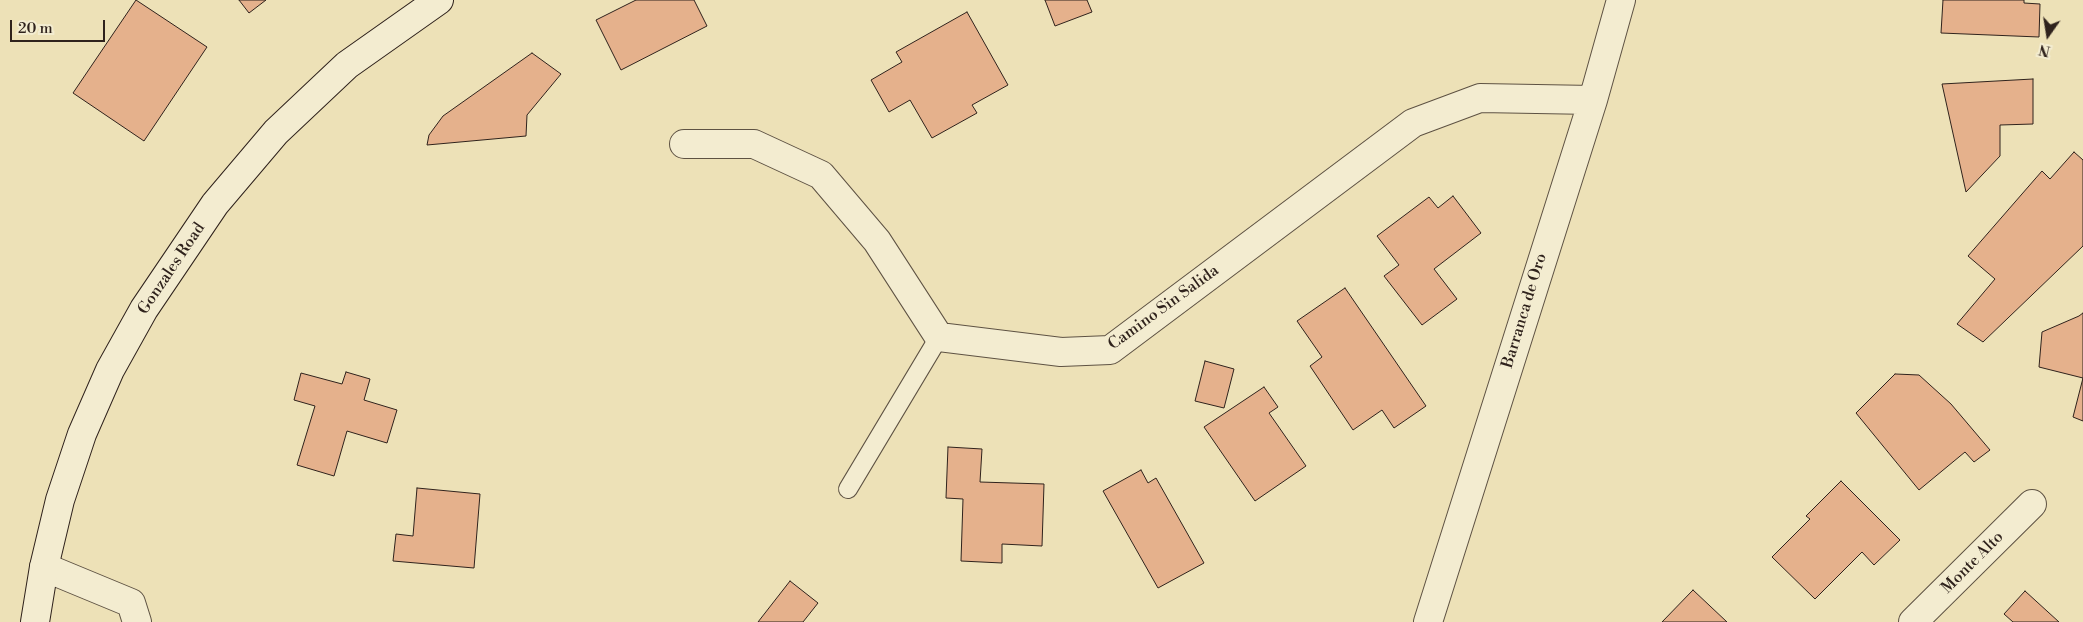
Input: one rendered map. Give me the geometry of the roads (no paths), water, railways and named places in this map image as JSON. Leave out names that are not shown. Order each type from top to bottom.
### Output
[{"type":"street","name":"Gonzales Road","points":[[35,622],[44,567],[60,500],[82,434],[110,370],[144,309],[215,204],[276,132],[347,65],[439,0]]},
{"type":"street","name":"Barranca de Oro","points":[[1428,622],[1593,100],[1621,0]]},
{"type":"street","name":"Camino Sin Salida","points":[[939,337],[1061,352],[1110,350],[1413,123],[1480,98],[1593,100]]},
{"type":"street","points":[[684,144],[754,144],[821,175],[877,241],[939,337]]},
{"type":"street","name":"Monte Alto","points":[[1913,622],[2032,504]]},
{"type":"street","points":[[44,567],[131,604],[137,622]]},
{"type":"lane","points":[[848,489],[939,337]]}]
